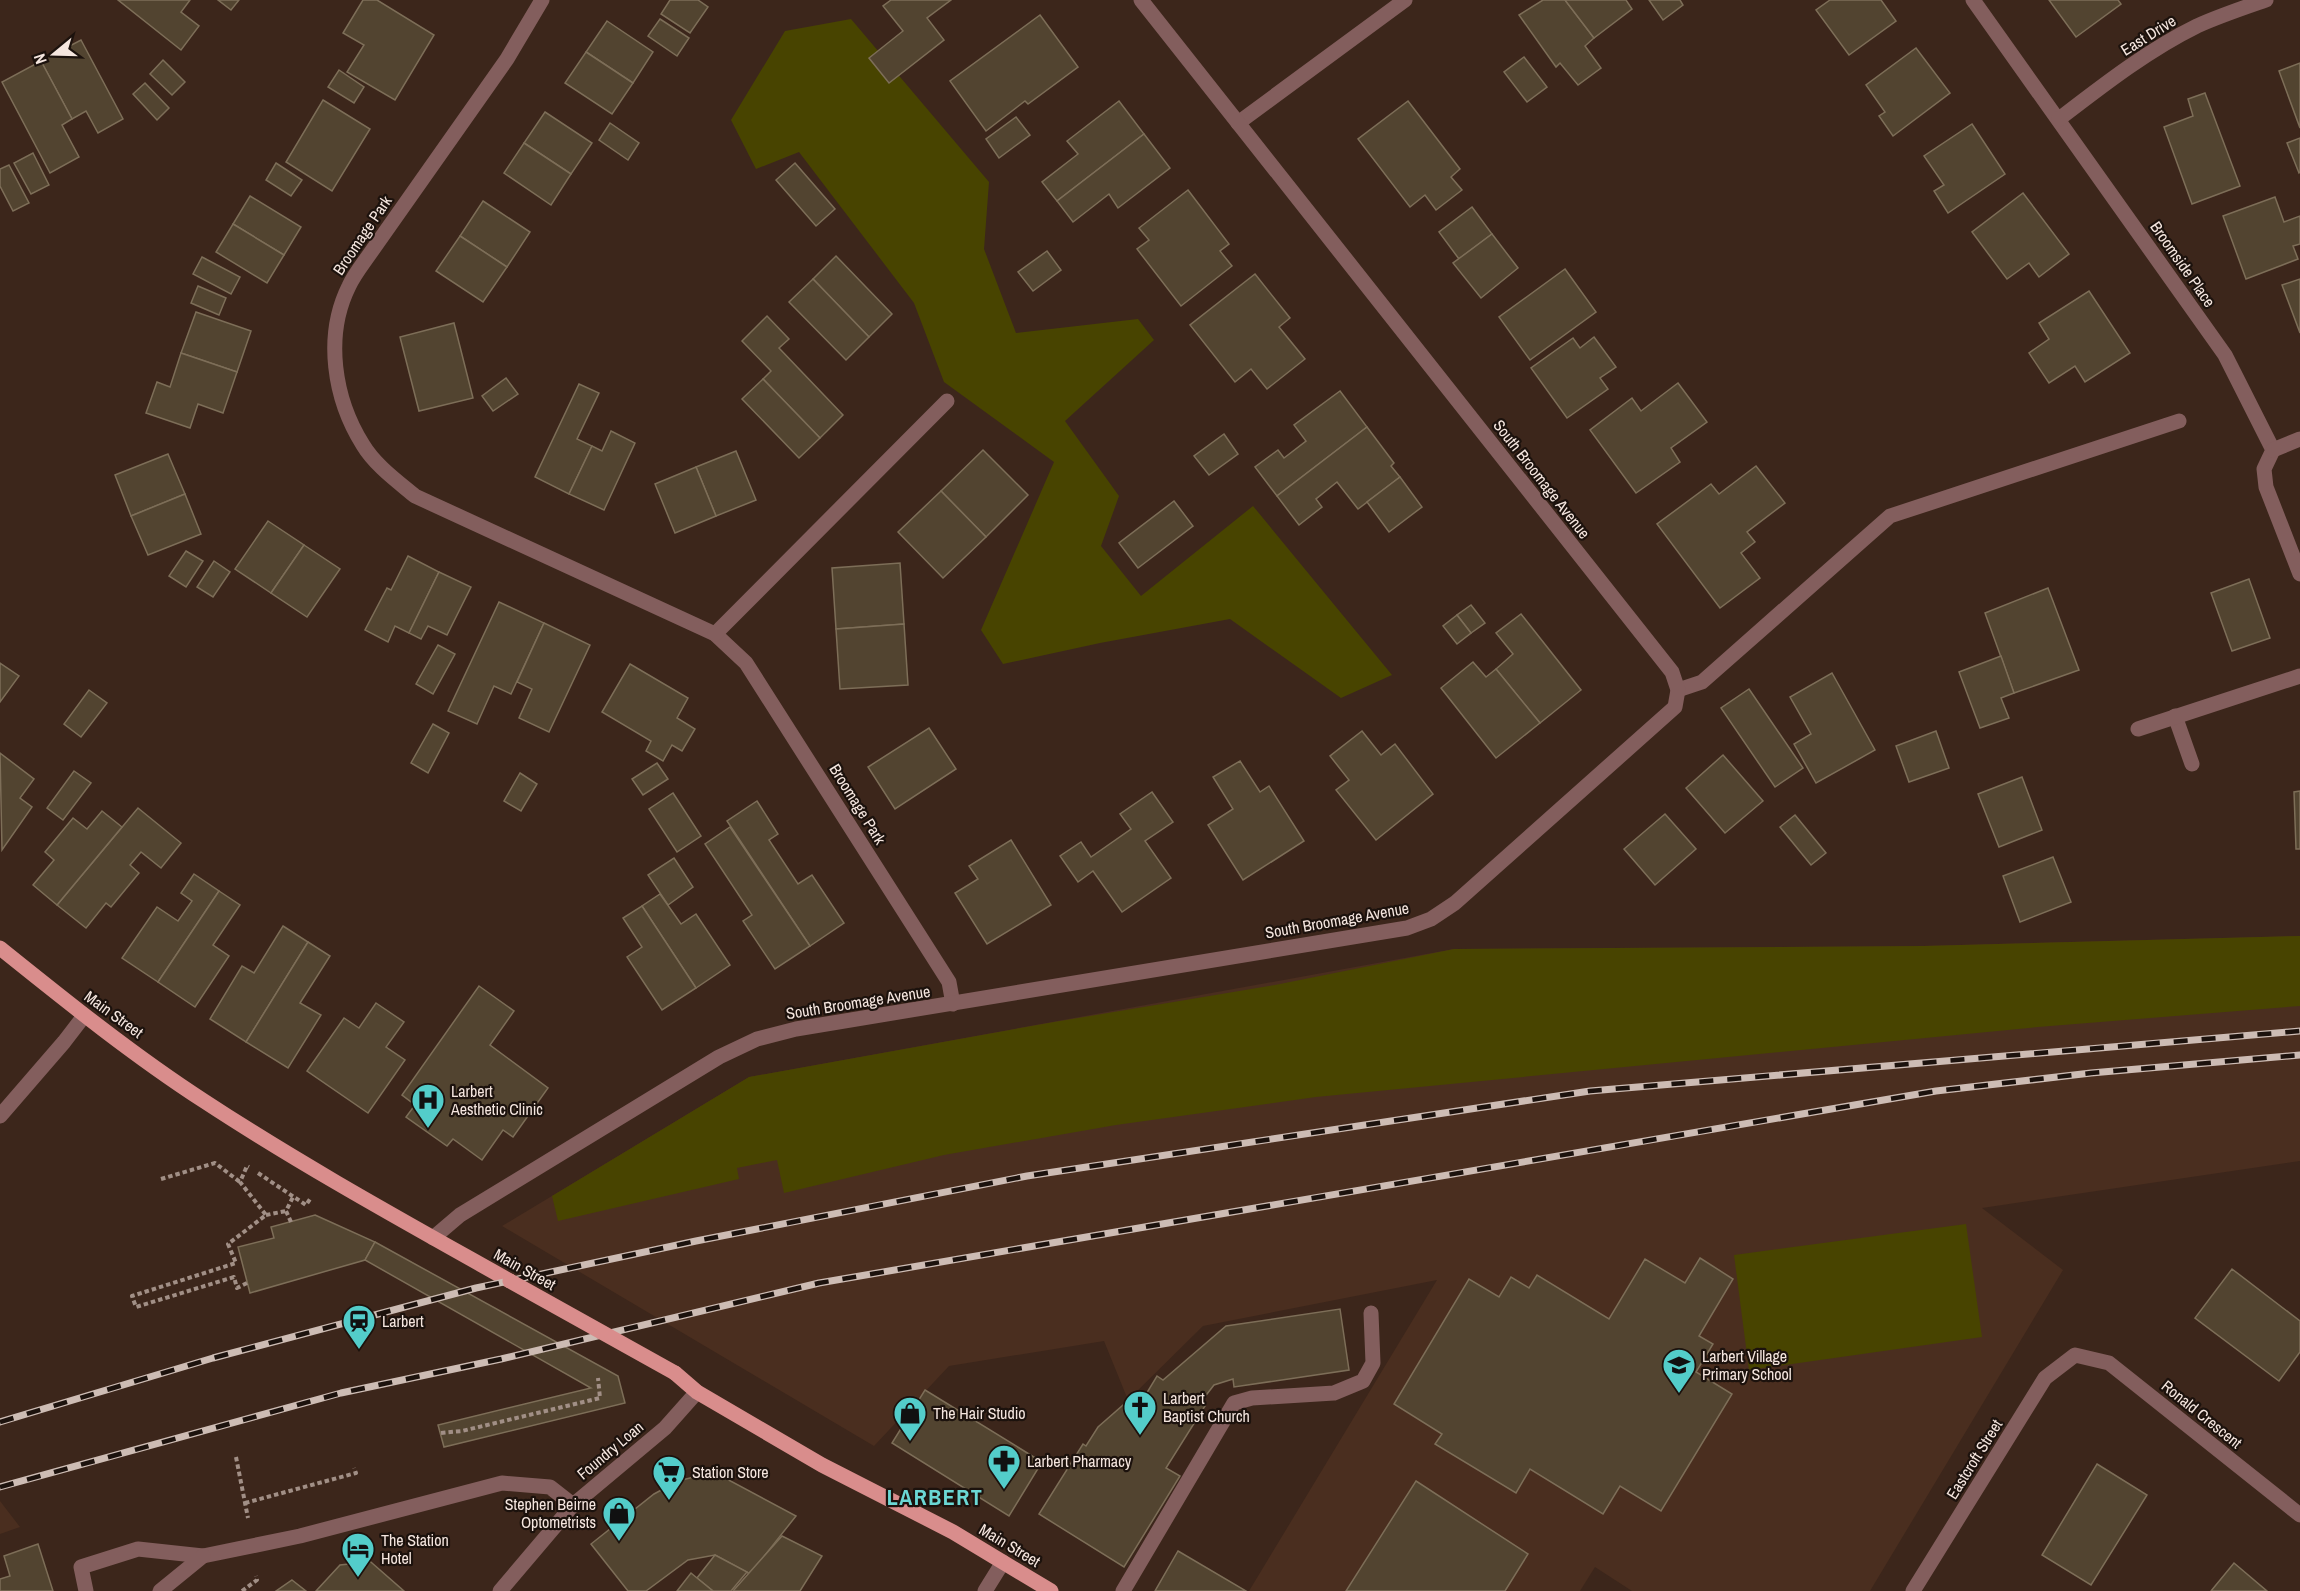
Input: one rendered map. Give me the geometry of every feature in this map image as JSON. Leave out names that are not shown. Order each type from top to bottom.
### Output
[{"type":"main road","name":"Main Street","points":[[0,948],[84,1016],[203,1100],[326,1177],[675,1373],[697,1392],[822,1465],[952,1532],[1051,1591]]},
{"type":"street","name":"Broomage Park","points":[[542,0],[507,59],[348,287],[337,323],[334,365],[346,411],[363,446],[389,474],[415,496],[715,634],[746,663],[949,982],[953,1004]]},
{"type":"street","name":"South Broomage Avenue","points":[[433,1238],[460,1215],[719,1058],[756,1039],[796,1029],[1407,928],[1431,919],[1455,903],[1675,707],[1678,690],[1672,672],[1141,0]]},
{"type":"street","points":[[1238,123],[1405,0]]},
{"type":"street","name":"Broomside Place","points":[[1974,0],[2225,355],[2273,450]]},
{"type":"street","name":"East Drive","points":[[2059,119],[2155,51],[2196,27],[2237,9],[2266,0]]},
{"type":"street","points":[[715,634],[947,401]]},
{"type":"street","points":[[1678,690],[1702,682],[1890,516],[2179,421]]},
{"type":"street","points":[[2300,439],[2273,450],[2264,469],[2266,487],[2300,574]]},
{"type":"street","points":[[2138,729],[2300,676]]},
{"type":"street","points":[[2175,716],[2192,764]]},
{"type":"street","points":[[0,1116],[84,1016]]},
{"type":"street","points":[[1123,1591],[1234,1403],[1252,1398],[1334,1393],[1363,1381],[1373,1364],[1371,1312]]},
{"type":"street","name":"Ronald Crescent","points":[[2075,1355],[2109,1363],[2300,1515]]},
{"type":"street","name":"Eastcroft Street","points":[[1913,1591],[2045,1378],[2075,1355]]},
{"type":"street","name":"Foundry Loan","points":[[500,1591],[573,1505],[665,1428],[697,1392]]},
{"type":"street","points":[[86,1591],[81,1567],[138,1549],[203,1556],[300,1536],[502,1483],[550,1487],[573,1505]]},
{"type":"street","points":[[160,1591],[203,1556]]},
{"type":"street","points":[[985,1591],[1003,1562]]},
{"type":"path","points":[[161,1179],[215,1163],[240,1182],[266,1215]]},
{"type":"path","points":[[240,1182],[248,1166],[306,1205]]},
{"type":"path","points":[[286,1211],[293,1197]]},
{"type":"path","points":[[247,1283],[237,1288],[234,1278],[136,1307],[132,1296],[236,1263],[228,1244],[266,1215],[286,1211]]},
{"type":"path","points":[[286,1211],[291,1222]]},
{"type":"path","points":[[441,1433],[462,1431],[600,1398],[598,1378]]},
{"type":"path","points":[[236,1457],[245,1503],[356,1473],[354,1468]]},
{"type":"shaded area","points":[[851,19],[989,182],[984,249],[1016,333],[1138,319],[1154,340],[1065,421],[1119,496],[1101,546],[1141,596],[1253,506],[1392,675],[1341,698],[1230,619],[1003,664],[981,630],[1054,462],[944,382],[914,303],[799,152],[756,169],[731,120],[785,31]]},
{"type":"shaded area","points":[[2300,936],[2300,1161],[1982,1208],[2063,1270],[1870,1591],[1632,1591],[1595,1567],[1580,1591],[1249,1591],[1437,1280],[1203,1326],[1128,1400],[1104,1341],[949,1366],[874,1446],[502,1226],[749,1077],[1454,949],[1923,946]]},
{"type":"shaded area","points":[[2300,936],[2300,1006],[2038,1027],[1316,1097],[1116,1125],[944,1155],[784,1193],[777,1160],[737,1168],[739,1179],[558,1221],[552,1196],[749,1077],[1275,985],[1454,949],[1923,946]]},
{"type":"shaded area","points":[[1966,1224],[1982,1337],[1749,1370],[1734,1255]]},
{"type":"shaded area","points":[[0,1501],[20,1527],[0,1534]]},
{"type":"building","points":[[118,0],[190,0],[181,12],[199,26],[181,50]]},
{"type":"building","points":[[218,0],[239,0],[231,10]]},
{"type":"building","points":[[363,0],[377,0],[434,35],[395,100],[347,72],[364,45],[343,33]]},
{"type":"building","points":[[670,0],[698,0],[708,7],[690,33],[661,14]]},
{"type":"building","points":[[891,0],[951,0],[927,18],[944,40],[889,83],[869,58],[903,31],[883,6]]},
{"type":"building","points":[[1543,0],[1565,0],[1594,38],[1585,46],[1601,68],[1578,85],[1560,63],[1556,67],[1519,15]]},
{"type":"building","points":[[1565,0],[1626,0],[1632,9],[1594,38]]},
{"type":"building","points":[[1649,0],[1680,0],[1683,5],[1663,20]]},
{"type":"building","points":[[1830,0],[1881,0],[1896,21],[1849,55],[1816,10]]},
{"type":"building","points":[[2049,0],[2118,0],[2121,4],[2076,37]]},
{"type":"building","points":[[1040,15],[1078,67],[1028,104],[1025,101],[986,131],[950,81]]},
{"type":"building","points":[[660,19],[689,38],[677,56],[648,36]]},
{"type":"building","points":[[607,21],[653,52],[633,83],[586,52]]},
{"type":"building","points":[[81,40],[123,119],[98,133],[86,111],[72,119],[41,61]]},
{"type":"building","points":[[1916,48],[1950,93],[1893,136],[1879,116],[1885,112],[1866,85]]},
{"type":"building","points":[[586,52],[633,83],[612,114],[565,83]]},
{"type":"building","points":[[1524,57],[1547,87],[1527,102],[1504,72]]},
{"type":"building","points":[[163,60],[185,82],[172,95],[150,74]]},
{"type":"building","points":[[41,61],[72,119],[62,125],[79,157],[50,173],[2,82]]},
{"type":"building","points":[[2300,63],[2300,128],[2279,71]]},
{"type":"building","points":[[339,70],[364,87],[354,103],[328,87]]},
{"type":"building","points":[[145,83],[169,108],[157,120],[133,94]]},
{"type":"building","points":[[2205,93],[2240,186],[2192,204],[2164,127],[2193,116],[2188,99]]},
{"type":"building","points":[[323,100],[370,129],[332,191],[286,162]]},
{"type":"building","points":[[1119,101],[1144,134],[1057,201],[1042,182],[1078,154],[1067,141]]},
{"type":"building","points":[[1408,101],[1460,169],[1451,177],[1462,190],[1436,210],[1425,195],[1410,207],[1358,139]]},
{"type":"building","points":[[545,112],[592,143],[571,174],[524,143]]},
{"type":"building","points":[[1016,117],[1030,135],[999,158],[986,139]]},
{"type":"building","points":[[610,123],[639,143],[628,160],[599,140]]},
{"type":"building","points":[[1972,124],[2005,174],[1948,213],[1934,191],[1944,185],[1924,156]]},
{"type":"building","points":[[1144,134],[1170,168],[1118,208],[1109,194],[1073,222],[1057,201]]},
{"type":"building","points":[[2300,138],[2300,172],[2299,173],[2287,143]]},
{"type":"building","points":[[524,143],[571,174],[551,205],[504,173]]},
{"type":"building","points":[[33,153],[49,185],[31,194],[14,163]]},
{"type":"building","points":[[276,163],[302,180],[291,196],[266,180]]},
{"type":"building","points":[[795,163],[835,209],[816,226],[776,180]]},
{"type":"building","points":[[9,165],[29,203],[13,211],[0,186],[0,169]]},
{"type":"building","points":[[1188,190],[1229,244],[1220,251],[1232,266],[1181,306],[1137,249],[1149,240],[1139,228]]},
{"type":"building","points":[[2023,193],[2069,254],[2039,277],[2029,263],[2007,279],[1972,232]]},
{"type":"building","points":[[250,196],[301,227],[284,255],[233,224]]},
{"type":"building","points":[[2275,197],[2284,222],[2300,216],[2300,244],[2293,246],[2298,259],[2246,279],[2223,216]]},
{"type":"building","points":[[483,201],[530,232],[507,267],[460,236]]},
{"type":"building","points":[[1472,207],[1492,234],[1459,259],[1439,232]]},
{"type":"building","points":[[233,224],[284,255],[267,283],[216,252]]},
{"type":"building","points":[[1492,234],[1518,268],[1481,298],[1453,263]]},
{"type":"building","points":[[460,236],[507,267],[483,302],[436,271]]},
{"type":"building","points":[[1047,251],[1061,270],[1033,291],[1018,272]]},
{"type":"building","points":[[836,256],[892,314],[869,337],[813,279]]},
{"type":"building","points":[[202,257],[240,277],[231,294],[193,274]]},
{"type":"building","points":[[1565,269],[1596,312],[1530,360],[1499,317]]},
{"type":"building","points":[[1255,274],[1290,318],[1279,327],[1305,359],[1267,389],[1251,369],[1235,382],[1190,325]]},
{"type":"building","points":[[813,279],[869,337],[846,360],[789,302]]},
{"type":"building","points":[[2300,279],[2300,333],[2282,285]]},
{"type":"building","points":[[198,286],[226,298],[219,315],[191,303]]},
{"type":"building","points":[[2089,291],[2130,353],[2085,382],[2075,366],[2049,383],[2029,353],[2049,339],[2039,323]]},
{"type":"building","points":[[196,312],[251,331],[237,372],[181,353]]},
{"type":"building","points":[[767,316],[789,339],[779,348],[843,415],[820,438],[763,379],[771,371],[742,341]]},
{"type":"building","points":[[454,323],[473,398],[419,411],[400,337]]},
{"type":"building","points":[[1594,337],[1616,367],[1600,378],[1608,389],[1567,418],[1531,368],[1573,338],[1580,348]]},
{"type":"building","points":[[181,353],[237,372],[223,413],[198,404],[190,428],[146,413],[157,382],[170,387]]},
{"type":"building","points":[[506,378],[518,394],[493,411],[482,396]]},
{"type":"building","points":[[763,379],[820,438],[799,458],[742,399]]},
{"type":"building","points":[[1678,383],[1707,422],[1671,448],[1680,462],[1636,493],[1590,430],[1632,398],[1641,411]]},
{"type":"building","points":[[579,384],[599,393],[577,439],[592,446],[569,494],[535,477]]},
{"type":"building","points":[[1340,391],[1367,427],[1277,496],[1255,467],[1278,450],[1284,458],[1306,441],[1294,425]]},
{"type":"building","points":[[1367,427],[1394,463],[1391,466],[1400,477],[1358,509],[1337,482],[1316,499],[1322,507],[1299,525],[1277,496]]},
{"type":"building","points":[[611,431],[635,443],[604,510],[569,494],[592,446],[602,451]]},
{"type":"building","points":[[1224,434],[1238,454],[1209,475],[1194,456]]},
{"type":"building","points":[[983,450],[1028,495],[986,537],[941,491]]},
{"type":"building","points":[[736,451],[756,500],[716,516],[696,467]]},
{"type":"building","points":[[168,454],[185,494],[131,516],[115,475]]},
{"type":"building","points":[[1756,466],[1785,503],[1747,532],[1755,542],[1741,553],[1760,578],[1720,608],[1657,524],[1711,484],[1719,494]]},
{"type":"building","points":[[696,467],[716,516],[675,533],[655,484]]},
{"type":"building","points":[[1400,477],[1422,507],[1389,532],[1367,502]]},
{"type":"building","points":[[941,491],[986,537],[943,578],[898,532]]},
{"type":"building","points":[[185,494],[201,534],[148,555],[131,516]]},
{"type":"building","points":[[1174,501],[1193,526],[1138,568],[1119,543]]},
{"type":"building","points":[[268,521],[304,545],[271,593],[235,569]]},
{"type":"building","points":[[304,545],[340,569],[307,617],[271,593]]},
{"type":"building","points":[[186,551],[203,561],[186,587],[169,576]]},
{"type":"building","points":[[408,556],[439,572],[409,633],[395,626],[388,642],[365,630],[387,588],[391,590]]},
{"type":"building","points":[[214,561],[230,572],[213,597],[197,587]]},
{"type":"building","points":[[900,563],[904,624],[836,629],[832,568]]},
{"type":"building","points":[[439,572],[471,587],[447,635],[428,626],[421,639],[409,633]]},
{"type":"building","points":[[2249,579],[2270,638],[2232,651],[2211,593]]},
{"type":"building","points":[[2048,588],[2079,670],[2014,693],[1985,613]]},
{"type":"building","points":[[499,602],[544,623],[511,694],[494,686],[477,724],[448,711]]},
{"type":"building","points":[[1471,605],[1485,623],[1471,633],[1457,615]]},
{"type":"building","points":[[1521,614],[1581,690],[1540,723],[1496,669],[1513,654],[1496,633]]},
{"type":"building","points":[[1457,615],[1471,633],[1457,644],[1443,626]]},
{"type":"building","points":[[544,623],[590,645],[549,732],[519,718],[532,689],[517,682]]},
{"type":"building","points":[[904,624],[908,685],[840,689],[836,629]]},
{"type":"building","points":[[438,645],[455,654],[433,694],[416,684]]},
{"type":"building","points":[[2001,656],[2014,693],[2001,698],[2009,718],[1980,728],[1959,672]]},
{"type":"building","points":[[1473,662],[1486,677],[1496,669],[1540,723],[1496,758],[1441,688]]},
{"type":"building","points":[[0,663],[19,676],[0,702]]},
{"type":"building","points":[[630,664],[688,698],[677,718],[695,729],[682,751],[672,745],[663,761],[646,751],[651,741],[602,712]]},
{"type":"building","points":[[1832,673],[1875,750],[1816,783],[1794,744],[1811,734],[1790,697]]},
{"type":"building","points":[[1749,689],[1803,768],[1775,787],[1721,708]]},
{"type":"building","points":[[89,690],[107,703],[81,737],[64,724]]},
{"type":"building","points":[[433,724],[449,733],[428,773],[411,763]]},
{"type":"building","points":[[929,728],[956,769],[895,809],[868,767]]},
{"type":"building","points":[[1362,731],[1381,755],[1395,744],[1433,794],[1376,840],[1336,790],[1349,780],[1330,756]]},
{"type":"building","points":[[1936,731],[1949,768],[1909,782],[1896,746]]},
{"type":"building","points":[[0,753],[34,779],[20,798],[32,807],[2,850]]},
{"type":"building","points":[[1723,755],[1763,801],[1725,833],[1686,788]]},
{"type":"building","points":[[1240,761],[1260,792],[1269,786],[1304,841],[1243,880],[1208,825],[1233,809],[1213,777]]},
{"type":"building","points":[[657,763],[668,779],[643,795],[632,779]]},
{"type":"building","points":[[74,771],[91,783],[63,820],[47,808]]},
{"type":"building","points":[[520,773],[537,784],[521,811],[504,801]]},
{"type":"building","points":[[2022,777],[2042,830],[1999,847],[1978,794]]},
{"type":"building","points":[[2300,791],[2300,849],[2296,849],[2294,792]]},
{"type":"building","points":[[1152,792],[1173,822],[1145,841],[1171,878],[1122,912],[1093,871],[1078,882],[1060,856],[1081,842],[1091,857],[1131,829],[1120,814]]},
{"type":"building","points":[[673,793],[701,836],[677,852],[649,809]]},
{"type":"building","points":[[757,801],[778,834],[769,840],[798,884],[812,875],[844,923],[810,946],[727,821]]},
{"type":"building","points":[[138,808],[181,843],[161,868],[141,852],[130,865],[139,873],[111,907],[106,903],[86,928],[57,905]]},
{"type":"building","points":[[102,811],[122,827],[57,905],[33,885],[54,860],[45,852],[73,818],[87,829]]},
{"type":"building","points":[[1665,814],[1696,849],[1655,885],[1624,849]]},
{"type":"building","points":[[1795,815],[1826,853],[1811,865],[1780,827]]},
{"type":"building","points":[[730,827],[810,946],[775,969],[743,921],[752,915],[705,844]]},
{"type":"building","points":[[1011,840],[1051,905],[987,944],[955,893],[978,879],[969,866]]},
{"type":"building","points":[[2053,857],[2071,902],[2020,922],[2003,876]]},
{"type":"building","points":[[674,858],[693,887],[668,905],[648,875]]},
{"type":"building","points":[[194,874],[219,891],[158,982],[122,958],[157,907],[178,921],[192,901],[181,893]]},
{"type":"building","points":[[219,891],[240,905],[213,945],[229,956],[195,1007],[158,982]]},
{"type":"building","points":[[660,894],[681,924],[696,914],[730,965],[696,988],[642,906]]},
{"type":"building","points":[[642,906],[696,988],[662,1010],[627,957],[642,947],[623,918]]},
{"type":"building","points":[[283,926],[308,942],[246,1042],[210,1019],[242,966],[254,973]]},
{"type":"building","points":[[308,942],[330,956],[300,1003],[321,1015],[288,1068],[246,1042]]},
{"type":"building","points":[[479,986],[514,1011],[490,1045],[548,1088],[513,1137],[503,1130],[482,1160],[453,1139],[447,1146],[406,1117],[415,1105],[402,1095]]},
{"type":"building","points":[[376,1003],[404,1022],[386,1047],[405,1060],[368,1113],[307,1071],[344,1018],[359,1028]]},
{"type":"building","points":[[315,1215],[375,1242],[365,1260],[250,1293],[238,1247],[274,1238],[271,1227]]},
{"type":"building","points":[[375,1242],[618,1376],[625,1403],[444,1447],[438,1425],[591,1388],[365,1260]]},
{"type":"building","points":[[1700,1258],[1733,1279],[1699,1336],[1713,1344],[1696,1372],[1732,1394],[1661,1511],[1620,1486],[1603,1514],[1530,1469],[1516,1493],[1435,1444],[1442,1434],[1394,1404],[1469,1279],[1499,1297],[1511,1277],[1529,1288],[1537,1275],[1609,1319],[1645,1259],[1685,1283]]},
{"type":"building","points":[[2232,1269],[2300,1321],[2300,1352],[2279,1381],[2195,1318]]},
{"type":"building","name":"Larbert Baptist Church","points":[[1340,1309],[1349,1370],[1234,1387],[1233,1379],[1214,1385],[1200,1403],[1205,1406],[1166,1468],[1180,1476],[1124,1567],[1039,1514],[1083,1444],[1086,1446],[1098,1427],[1138,1392],[1145,1396],[1157,1376],[1163,1380],[1226,1326]]},
{"type":"building","points":[[925,1390],[1042,1462],[1009,1516],[892,1443]]},
{"type":"building","points":[[2097,1464],[2147,1495],[2091,1585],[2042,1555]]},
{"type":"building","points":[[698,1476],[725,1478],[796,1516],[750,1574],[715,1555],[688,1560],[646,1591],[628,1591],[591,1544],[654,1494],[678,1481]]},
{"type":"building","points":[[1416,1481],[1528,1554],[1505,1591],[1346,1591]]},
{"type":"building","points":[[782,1536],[822,1556],[800,1591],[733,1591]]},
{"type":"building","points":[[38,1544],[53,1591],[0,1591],[0,1579],[10,1576],[4,1556]]},
{"type":"building","points":[[1178,1551],[1246,1591],[1155,1591]]},
{"type":"building","points":[[715,1555],[747,1572],[731,1591],[713,1591],[697,1578]]},
{"type":"building","name":"The Station Hotel","points":[[364,1556],[404,1591],[316,1591],[340,1565],[358,1563]]},
{"type":"building","points":[[2234,1563],[2267,1591],[2211,1591]]},
{"type":"building","points":[[691,1573],[697,1578],[713,1591],[677,1591]]},
{"type":"building","points":[[292,1580],[306,1591],[276,1591]]},
{"type":"railway","points":[[0,1422],[213,1358],[476,1288],[696,1241],[1027,1176],[1590,1091],[2300,1031]]},
{"type":"railway","points":[[0,1487],[341,1393],[501,1359],[819,1283],[1936,1091],[2091,1073],[2300,1055]]},
{"type":"place","name":"Larbert Aesthetic Clinic","points":[[428,1129]]},
{"type":"place","name":"Larbert","points":[[359,1350]]},
{"type":"place","name":"Larbert Village Primary School","points":[[1679,1394]]},
{"type":"place","name":"Larbert Baptist Church","points":[[1140,1436]]},
{"type":"place","name":"The Hair Studio","points":[[910,1442]]},
{"type":"place","name":"Larbert Pharmacy","points":[[1004,1490]]},
{"type":"place","name":"Station Store","points":[[669,1501]]},
{"type":"place","name":"Stephen Beirne Optometrists","points":[[619,1542]]},
{"type":"place","name":"The Station Hotel","points":[[358,1578]]},
{"type":"district","name":"LARBERT","points":[[935,1497]]}]
